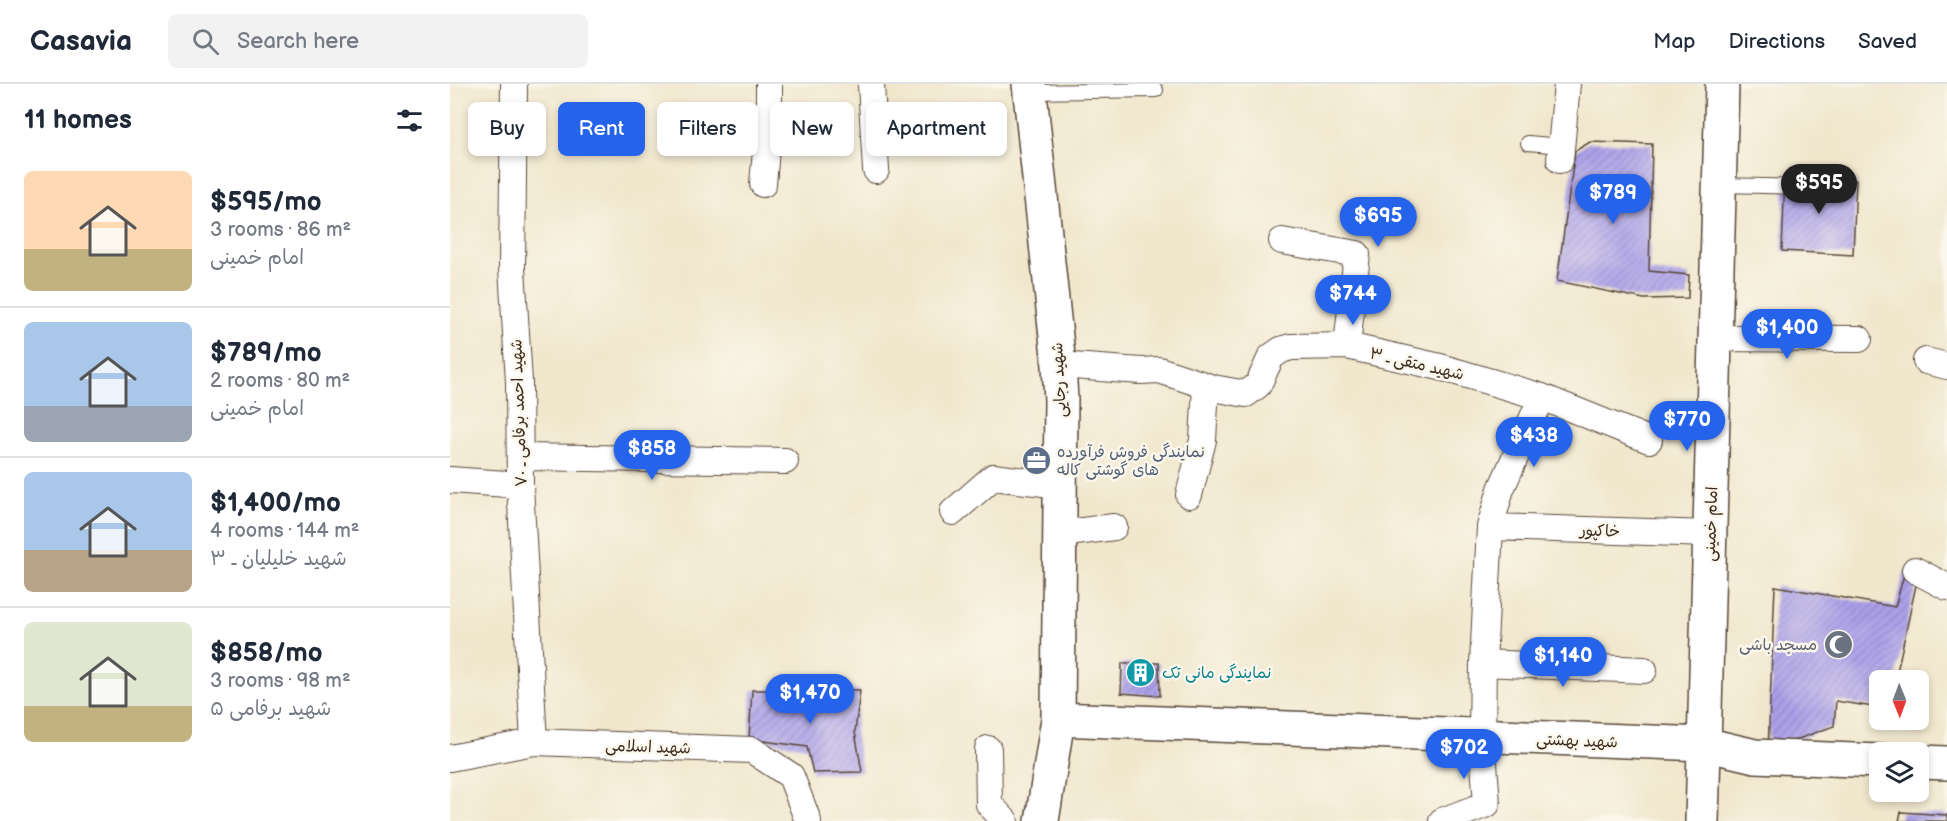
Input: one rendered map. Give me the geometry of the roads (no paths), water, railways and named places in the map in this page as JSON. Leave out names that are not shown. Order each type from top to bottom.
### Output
[{"type":"street","name":"شهید احمد برفامی ـ ۷۰","points":[[514,84],[512,267],[519,382],[520,485],[534,742]]},
{"type":"street","points":[[763,184],[769,116],[769,84]]},
{"type":"street","points":[[871,84],[876,170]]},
{"type":"street","points":[[1561,153],[1567,84]]},
{"type":"street","name":"امام خمینی","points":[[1702,821],[1722,84]]},
{"type":"street","name":"شهید رجایی","points":[[1029,88],[1059,364],[1058,719],[1042,821]]},
{"type":"street","points":[[1282,241],[1357,254],[1347,346]]},
{"type":"street","points":[[1715,338],[1859,339]]},
{"type":"street","name":"شهید متقی ـ ۳","points":[[1059,364],[1141,371],[1159,370],[1206,386],[1246,394],[1258,384],[1271,357],[1281,350],[1291,347],[1347,346],[1440,367],[1542,397],[1649,440]]},
{"type":"street","points":[[1189,495],[1203,440],[1206,386]]},
{"type":"street","points":[[1442,821],[1487,804],[1482,737],[1483,663],[1490,527],[1501,489],[1542,397]]},
{"type":"street","points":[[520,457],[785,461]]},
{"type":"street","points":[[953,512],[993,477],[1060,485]]},
{"type":"street","points":[[450,480],[520,485]]},
{"type":"street","points":[[1060,534],[1114,527]]},
{"type":"street","name":"خاکپور","points":[[1490,527],[1710,534]]},
{"type":"street","points":[[1915,570],[1947,587]]},
{"type":"street","points":[[1483,663],[1644,670]]},
{"type":"street","name":"شهید بهشتی","points":[[1058,719],[1704,744],[1755,756],[1869,761]]},
{"type":"street","name":"شهید اسلامی","points":[[450,758],[534,742],[752,750],[791,776],[808,821]]},
{"type":"street","points":[[988,749],[989,804],[1005,821]]},
{"type":"street","points":[[1929,763],[1947,764]]},
{"type":"lane","points":[[1029,88],[1156,90]]},
{"type":"lane","points":[[1528,143],[1561,153]]},
{"type":"lane","points":[[1719,185],[1845,188]]},
{"type":"place","name":"نمایندگی فروش فرآورده های گوشتی کاله","points":[[1036,460]]},
{"type":"place","name":"مسجد باشی","points":[[1838,644]]},
{"type":"place","name":"نمایندگی مانی تک","points":[[1141,672]]}]
